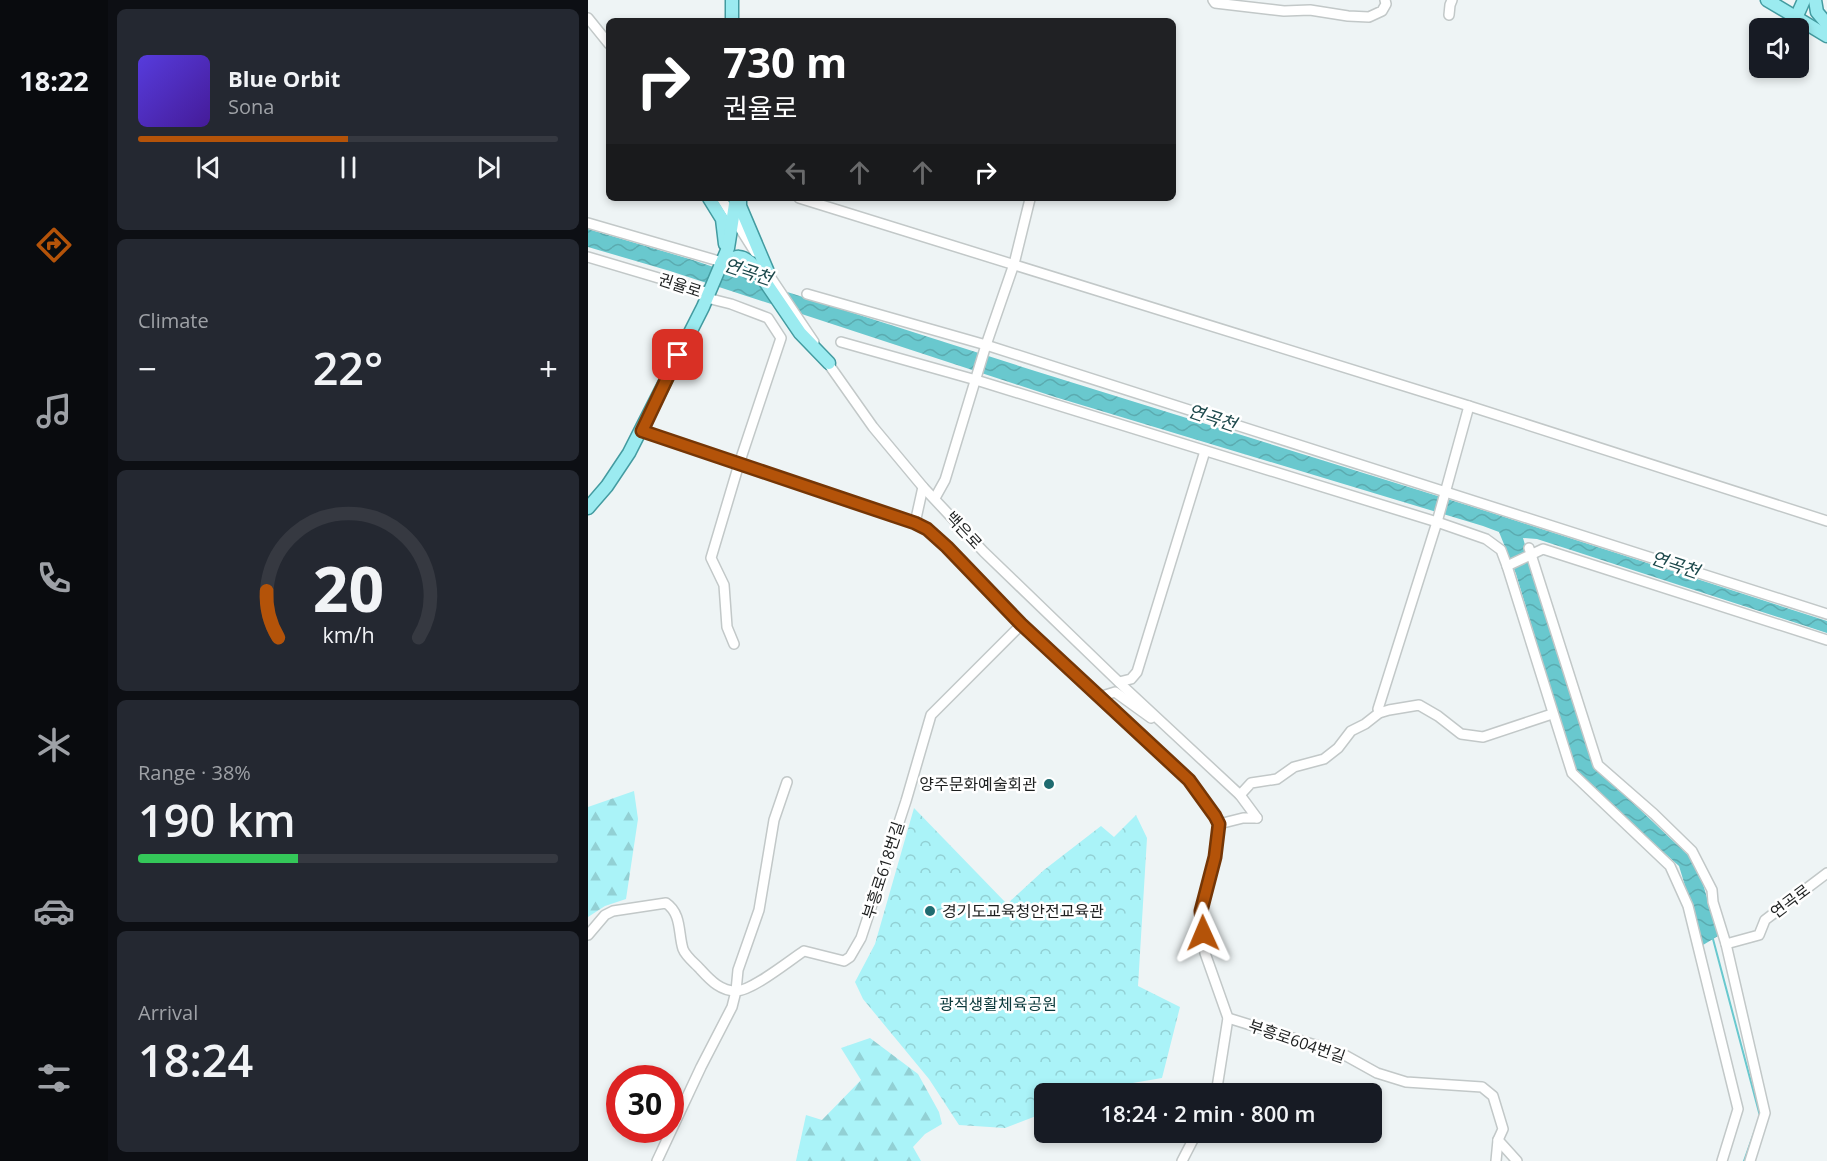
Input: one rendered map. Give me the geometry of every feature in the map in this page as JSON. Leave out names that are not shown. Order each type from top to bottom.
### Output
[{"type":"main road","points":[[732,0],[732,18]]},
{"type":"main road","points":[[1767,0],[1796,18],[1816,3]]},
{"type":"main road","points":[[1816,3],[1817,12],[1827,24]]},
{"type":"main road","points":[[1809,26],[1827,36]]},
{"type":"main road","points":[[711,201],[722,219],[725,232],[722,262]]},
{"type":"main road","points":[[708,296],[722,262],[737,201]]},
{"type":"main road","points":[[739,201],[768,277],[803,332],[829,363]]},
{"type":"main road","points":[[722,262],[740,256],[748,259],[768,277]]},
{"type":"main road","name":"권율로","points":[[588,508],[620,467],[642,431],[708,296]]},
{"type":"street","points":[[1213,0],[1215,3],[1262,9],[1310,10],[1369,17],[1382,11],[1386,4],[1385,0]]},
{"type":"street","points":[[1449,15],[1449,5],[1452,0]]},
{"type":"street","points":[[588,18],[606,40]]},
{"type":"street","points":[[723,201],[768,277]]},
{"type":"street","points":[[809,201],[1469,406],[1827,521]]},
{"type":"street","points":[[935,498],[945,480],[986,345],[1014,264],[1030,201]]},
{"type":"street","name":"권율로","points":[[588,223],[722,262]]},
{"type":"street","name":"권율로","points":[[588,257],[708,296]]},
{"type":"street","points":[[807,294],[986,345],[1827,614]]},
{"type":"street","points":[[708,296],[768,318],[781,338],[711,558],[724,585],[727,627],[734,644]]},
{"type":"street","points":[[841,342],[976,380],[1437,522],[1486,539],[1501,550],[1572,773],[1670,866],[1688,906],[1738,1109],[1722,1161]]},
{"type":"street","name":"백은로","points":[[829,363],[873,428],[923,487],[984,552],[1240,795],[1257,818],[1243,818],[1219,824]]},
{"type":"street","points":[[1379,714],[1378,709],[1437,522],[1469,406]]},
{"type":"street","points":[[642,431],[927,529],[1021,624],[1189,780],[1219,824],[1215,857],[1201,911],[1205,953],[1228,1018],[1218,1083]]},
{"type":"street","points":[[1099,697],[1117,680],[1131,679],[1137,672],[1141,652],[1204,451]]},
{"type":"street","points":[[915,523],[923,487]]},
{"type":"street","points":[[1507,566],[1531,552],[1543,549],[1827,640]]},
{"type":"street","points":[[1531,552],[1598,765],[1692,851],[1712,890],[1713,902],[1726,944],[1765,1113],[1750,1161]]},
{"type":"street","name":"부흥로618번길","points":[[736,991],[744,989],[777,970],[804,951],[844,961],[850,957],[861,938],[906,801],[931,715],[1021,624]]},
{"type":"street","points":[[1099,697],[1115,692],[1175,734]]},
{"type":"street","points":[[1240,795],[1251,783],[1277,778],[1294,767],[1324,759],[1338,748],[1351,731],[1379,714],[1419,705],[1461,734],[1483,737],[1552,714]]},
{"type":"street","points":[[657,1161],[732,1007],[738,970],[759,910],[774,820],[788,782]]},
{"type":"street","name":"연곡로","points":[[1726,944],[1759,935],[1765,920],[1827,873]]},
{"type":"street","points":[[588,935],[605,915],[666,903],[672,907],[679,923],[684,951],[720,988],[736,991]]},
{"type":"street","name":"부흥로604번길","points":[[1228,1018],[1341,1053],[1377,1073],[1406,1082],[1482,1087],[1494,1096],[1503,1130],[1498,1140],[1496,1161]]},
{"type":"street","points":[[1498,1140],[1517,1161]]},
{"type":"street","points":[[1182,1161],[1191,1143]]},
{"type":"green space","points":[[634,791],[638,819],[626,899],[605,906],[588,917],[588,807]]},
{"type":"green space","name":"광적생활체육공원","points":[[914,808],[1007,904],[1044,870],[1101,826],[1114,837],[1136,815],[1147,838],[1138,986],[1180,1007],[1162,1078],[1133,1083],[1034,1083],[1034,1117],[1005,1128],[959,1125],[929,1079],[863,999],[855,982],[875,944]]},
{"type":"green space","points":[[870,1038],[918,1074],[939,1112],[942,1124],[925,1134],[913,1147],[921,1161],[796,1161],[806,1115],[822,1120],[861,1080],[841,1048]]},
{"type":"water","points":[[588,229],[693,260],[1035,371],[1486,511],[1827,621],[1827,633],[1537,539],[1523,538],[1593,765],[1691,858],[1703,884],[1718,936],[1703,945],[1679,866],[1613,807],[1574,767],[1516,574],[1499,532],[1055,397],[670,271],[588,247]]},
{"type":"waterway","points":[[1713,939],[1760,1116]]},
{"type":"waterway","points":[[1744,1161],[1755,1130]]},
{"type":"place","name":"양주문화예술회관","points":[[1049,784]]},
{"type":"place","name":"경기도교육청안전교육관","points":[[930,911]]},
{"type":"route","points":[[678,355],[642,431],[927,529],[1021,624],[1189,780],[1219,824],[1215,857],[1201,911],[1203,933]]},
{"type":"water label","name":"연곡천","points":[[748,272]]},
{"type":"water label","name":"연곡천","points":[[1212,418]]},
{"type":"water label","name":"연곡천","points":[[1675,565]]}]
